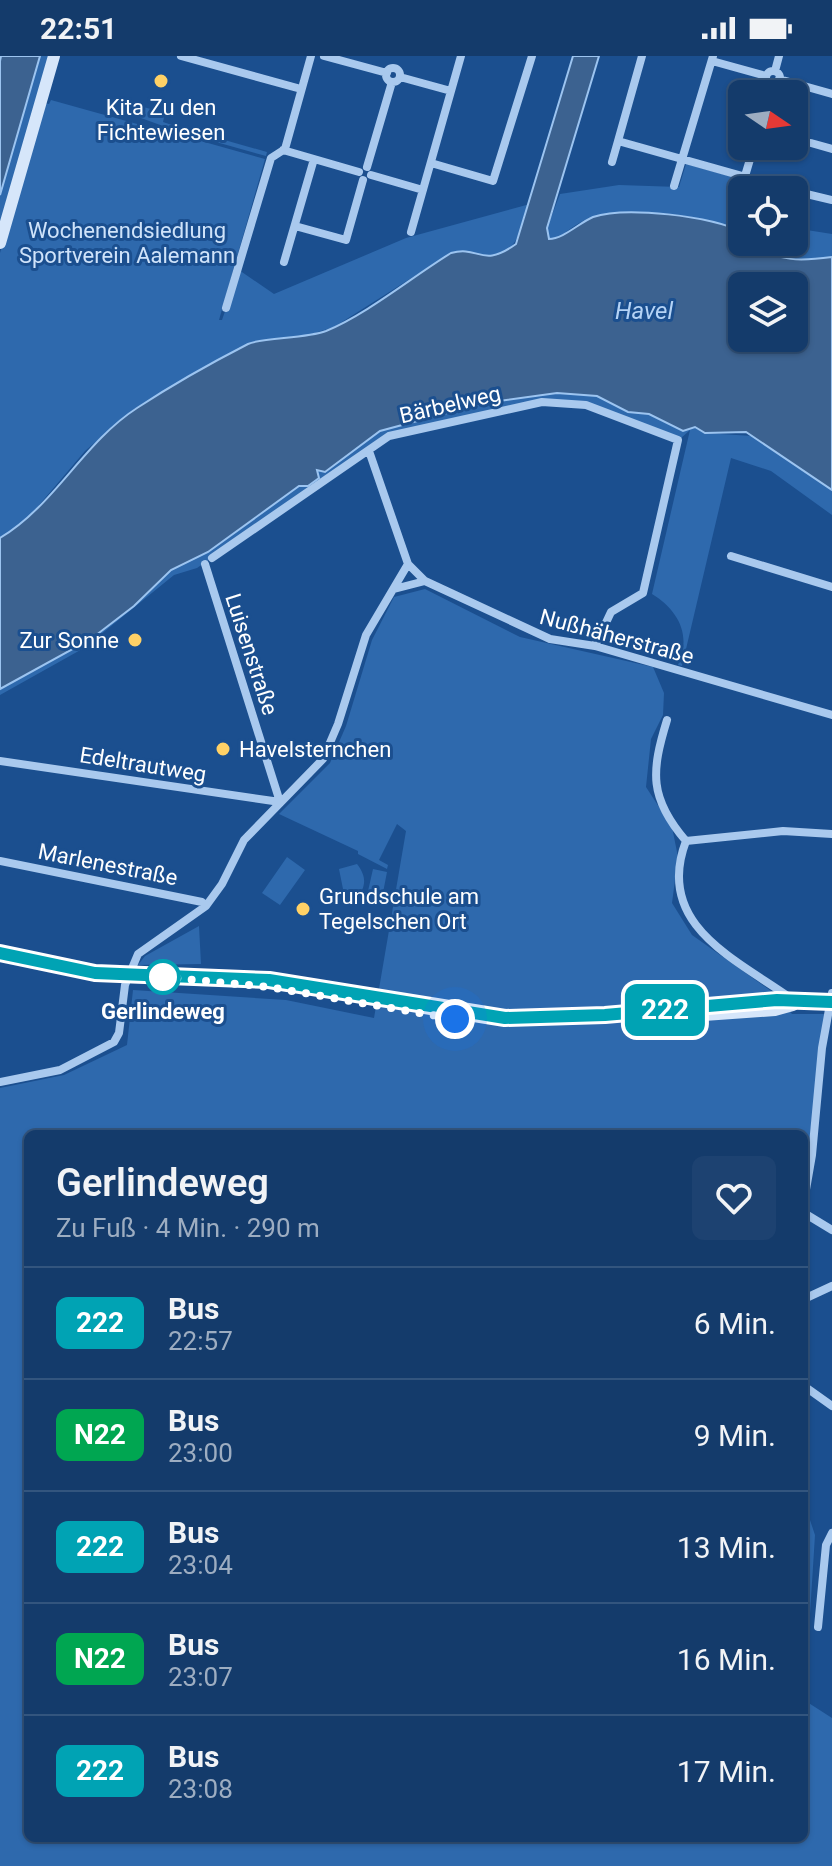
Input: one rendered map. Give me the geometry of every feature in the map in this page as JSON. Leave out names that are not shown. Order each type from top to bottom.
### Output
[{"type":"street","points":[[0,243],[54,56]]},
{"type":"street","points":[[181,56],[301,89]]},
{"type":"street","points":[[226,308],[271,158],[283,150],[311,56]]},
{"type":"street","points":[[324,56],[451,91]]},
{"type":"street","points":[[295,226],[346,240],[399,56]]},
{"type":"street","points":[[411,232],[461,56]]},
{"type":"street","points":[[431,163],[493,181],[532,56]]},
{"type":"street","points":[[612,162],[642,56]]},
{"type":"street","points":[[772,80],[779,56]]},
{"type":"street","points":[[674,186],[712,58],[769,80]]},
{"type":"street","points":[[808,89],[832,94]]},
{"type":"street","points":[[618,141],[745,176],[750,160]]},
{"type":"street","points":[[811,143],[832,149]]},
{"type":"street","points":[[283,150],[423,190]]},
{"type":"street","points":[[284,262],[314,159]]},
{"type":"street","points":[[808,194],[832,200]]},
{"type":"street","name":"Bärbelweg","points":[[209,561],[389,436],[542,402],[586,405],[678,440],[643,593],[611,612],[595,646]]},
{"type":"street","points":[[0,1082],[60,1070],[114,1042],[129,977],[138,954],[147,944],[188,921],[206,906],[222,884],[244,840],[318,765],[331,743],[366,635],[408,564],[369,451]]},
{"type":"street","points":[[731,556],[832,587]]},
{"type":"street","name":"Luisenstraße","points":[[209,561],[280,802]]},
{"type":"street","name":"Nußhäherstraße","points":[[408,564],[425,581],[525,630],[569,644],[595,646],[832,715]]},
{"type":"street","points":[[396,588],[425,581]]},
{"type":"street","points":[[667,720],[654,762],[654,779],[662,806],[686,841],[680,887],[682,904],[694,926],[799,1004]]},
{"type":"street","name":"Edeltrautweg","points":[[0,761],[280,802]]},
{"type":"street","points":[[686,841],[721,834],[783,831],[832,834]]},
{"type":"street","name":"Marlenestraße","points":[[0,861],[202,902],[206,906]]},
{"type":"street","points":[[0,953],[129,977],[201,978],[504,1026],[775,1010],[831,999],[830,1025],[822,1048],[808,1178]]},
{"type":"street","points":[[808,1215],[832,1230]]},
{"type":"street","points":[[808,1297],[832,1286]]},
{"type":"street","points":[[808,1389],[832,1406]]},
{"type":"street","points":[[818,1627],[826,1545],[832,1533]]},
{"type":"green space","points":[[40,56],[54,56],[0,243],[0,195]]},
{"type":"green space","name":"Wochenendsiedlung Sportverein Aalemann","points":[[51,100],[173,134],[174,140],[176,134],[265,159],[219,320],[222,320],[239,270],[274,294],[406,238],[530,204],[515,242],[502,255],[482,258],[464,252],[451,253],[334,327],[305,336],[249,344],[134,409],[85,451],[23,524],[0,538],[0,253],[40,112],[44,103],[49,104]]},
{"type":"green space","points":[[122,101],[165,113],[163,122],[175,126],[174,130],[119,110]]},
{"type":"green space","points":[[179,127],[267,152],[266,156],[177,131]]},
{"type":"green space","points":[[686,164],[729,176],[728,226],[670,214],[611,213],[590,218],[553,240],[548,239],[547,228],[560,194],[619,185],[679,187]]},
{"type":"green space","points":[[808,230],[832,234],[832,257],[778,256],[808,256]]},
{"type":"green space","points":[[557,393],[597,396],[628,412],[649,414],[683,430],[695,428],[704,433],[753,436],[832,490],[832,515],[771,471],[731,458],[682,666],[678,665],[684,644],[680,624],[669,608],[652,594],[690,430],[680,439],[606,409],[542,400],[389,435],[197,568],[174,575],[84,648],[0,695],[0,689],[91,639],[134,606],[171,570],[208,552],[299,486],[309,486],[319,478],[317,470],[325,472],[379,431],[484,403]]},
{"type":"green space","points":[[425,589],[520,637],[653,667],[664,693],[663,715],[651,739],[646,787],[672,827],[678,857],[672,903],[692,935],[774,993],[792,1014],[826,1014],[808,1150],[808,1130],[24,1130],[24,1842],[808,1842],[808,1703],[832,1718],[832,1866],[0,1866],[0,1088],[64,1075],[127,1045],[133,990],[286,1000],[374,1018],[406,831],[397,824],[379,860],[388,865],[387,869],[358,854],[358,851],[279,814],[330,763],[346,726],[372,640],[394,597]]},
{"type":"green space","points":[[287,857],[305,870],[280,905],[262,893]]},
{"type":"green space","points":[[357,864],[364,877],[362,890],[357,899],[345,899],[339,869]]},
{"type":"green space","points":[[373,869],[387,872],[381,903],[366,900]]},
{"type":"green space","points":[[199,926],[201,964],[138,965],[145,956]]},
{"type":"green space","points":[[808,1514],[815,1535],[808,1632]]},
{"type":"water","points":[[1,56],[40,56],[0,195],[0,61]]},
{"type":"water","name":"Havel","points":[[573,56],[599,56],[547,228],[549,239],[565,234],[593,217],[607,214],[668,214],[728,226],[728,256],[778,256],[800,260],[832,257],[832,490],[746,432],[705,433],[695,427],[683,431],[649,414],[628,412],[597,396],[557,393],[484,403],[380,431],[325,472],[317,470],[319,478],[308,486],[299,486],[208,552],[171,570],[134,606],[91,639],[0,689],[0,538],[37,509],[118,422],[164,391],[248,344],[317,334],[342,324],[451,253],[461,251],[488,256],[516,244]]},
{"type":"bus line","name":"222","points":[[0,953],[95,973],[129,977],[269,980],[505,1018],[605,1015],[777,1000],[799,1004],[832,1002]]},
{"type":"place","name":"Kita Zu den Fichtewiesen","points":[[161,81]]},
{"type":"place","name":"Zur Sonne","points":[[135,640]]},
{"type":"place","name":"Havelsternchen","points":[[223,749]]},
{"type":"place","name":"Grundschule am Tegelschen Ort","points":[[303,909]]},
{"type":"place","name":"Gerlindeweg","points":[[163,977]]},
{"type":"route","points":[[163,977],[201,978],[269,987],[455,1019]]}]
